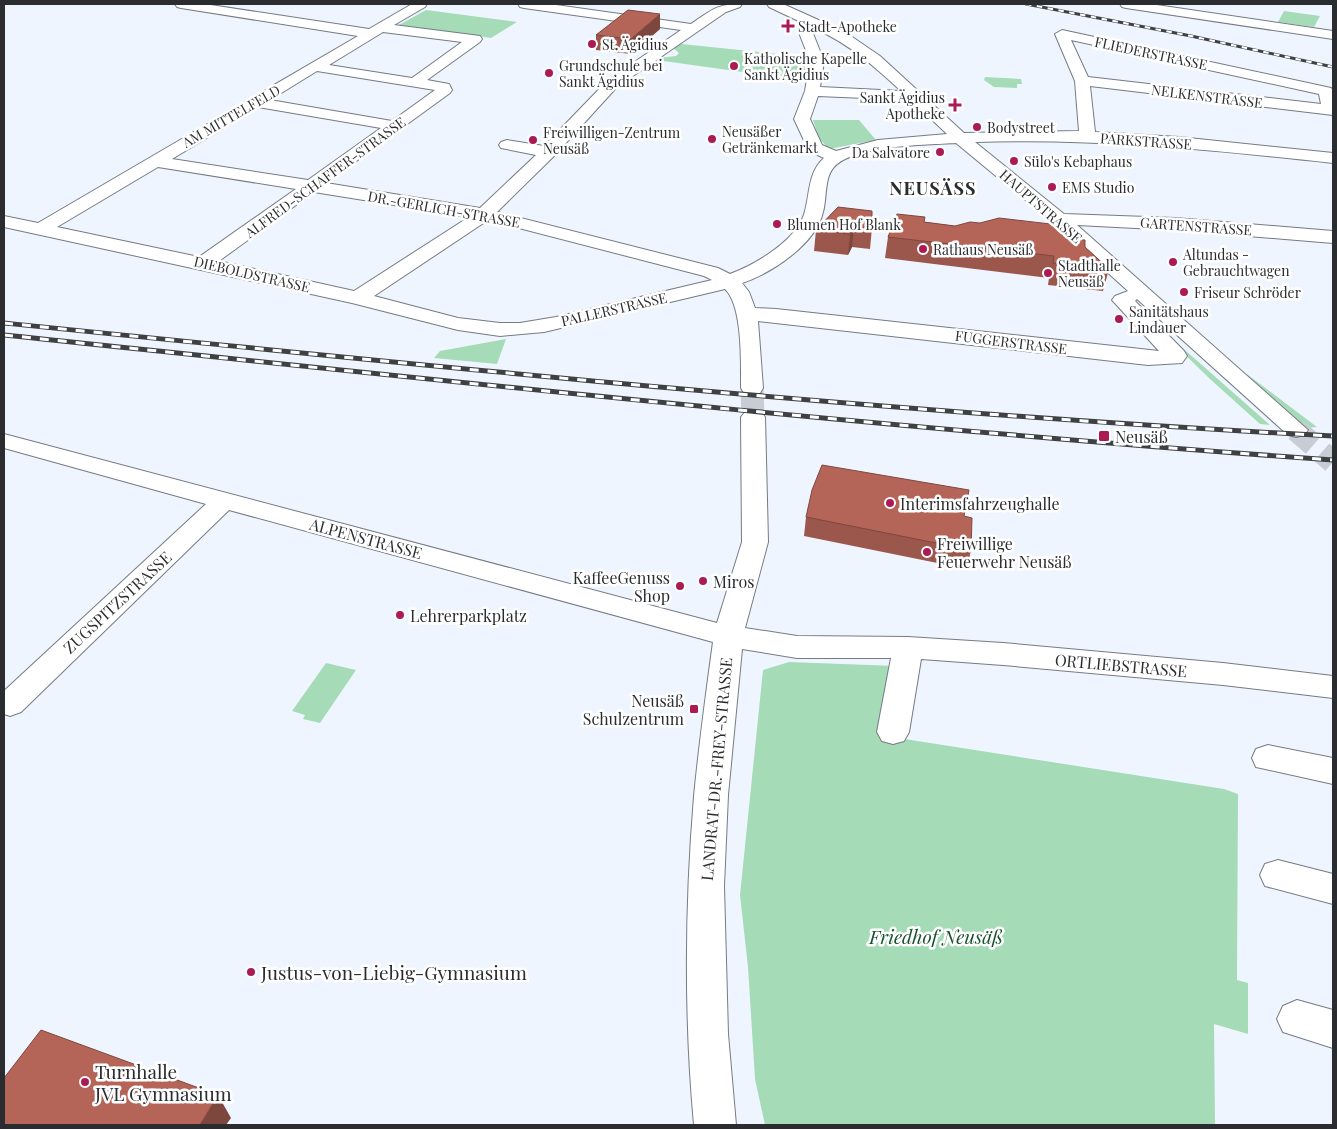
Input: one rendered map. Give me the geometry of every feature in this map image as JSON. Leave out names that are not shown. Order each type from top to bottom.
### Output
[{"type":"street","points":[[181,4],[378,31],[475,39],[415,82],[317,67]]},
{"type":"street","name":"AM MITTELFELD","points":[[41,229],[421,4]]},
{"type":"street","points":[[524,4],[693,28]]},
{"type":"street","points":[[358,298],[485,214],[548,152],[612,84],[693,28],[732,4]]},
{"type":"street","name":"HAUPTSTRASSE","points":[[773,4],[858,46],[882,64],[959,136],[1059,219],[1142,295],[1296,430]]},
{"type":"street","points":[[1126,4],[1333,35]]},
{"type":"street","points":[[814,24],[805,30],[817,61],[812,91],[803,115],[803,123],[815,148],[836,157]]},
{"type":"street","name":"FLIEDERSTRASSE","points":[[1087,136],[1082,81],[1078,77],[1062,34],[1326,91],[1331,110]]},
{"type":"street","name":"NELKENSTRASSE","points":[[1082,81],[1331,110]]},
{"type":"street","name":"ALFRED-SCHAFFER-STRASSE","points":[[204,264],[445,90],[444,87],[415,82]]},
{"type":"street","points":[[812,91],[916,96]]},
{"type":"street","points":[[256,102],[396,126]]},
{"type":"street","name":"PARKSTRASSE","points":[[836,157],[853,150],[873,146],[959,136],[994,135],[1087,136],[1210,145],[1333,158]]},
{"type":"street","points":[[507,145],[548,152]]},
{"type":"street","name":"PALLERSTRASSE","points":[[500,330],[536,326],[728,281],[762,267],[803,234],[815,215],[822,170],[836,157]]},
{"type":"street","name":"DR.-GERLICH-STRASSE","points":[[155,161],[485,214],[698,268],[728,281]]},
{"type":"street","name":"GARTENSTRASSE","points":[[1059,219],[1175,224],[1333,236]]},
{"type":"street","name":"DIEBOLDSTRASSE","points":[[4,222],[358,298],[472,327],[500,330]]},
{"type":"street","points":[[728,281],[739,292],[746,314],[752,388]]},
{"type":"street","name":"FUGGERSTRASSE","points":[[746,314],[796,317],[1166,360],[1174,358],[1176,356],[1122,300],[1129,296],[1142,295]]},
{"type":"street","name":"LANDRAT-DR.-FREY-STRASSE","points":[[715,1125],[708,1034],[706,886],[711,794],[728,636],[755,542],[753,417]]},
{"type":"street","name":"ALPENSTRASSE","points":[[4,441],[728,636]]},
{"type":"street","name":"ZUGSPITZSTRASSE","points":[[10,704],[225,500]]},
{"type":"street","name":"ORTLIEBSTRASSE","points":[[728,636],[797,647],[908,648],[1003,654],[1223,674],[1333,688]]},
{"type":"street","points":[[893,732],[908,648]]},
{"type":"street","points":[[1268,758],[1333,771]]},
{"type":"street","points":[[1278,875],[1333,889]]},
{"type":"street","points":[[1297,1019],[1333,1029]]},
{"type":"green space","points":[[426,10],[517,22],[491,38],[399,25]]},
{"type":"green space","points":[[1284,11],[1320,16],[1314,27],[1278,22]]},
{"type":"green space","points":[[672,43],[816,58],[814,82],[649,59],[676,56],[679,53],[673,48]]},
{"type":"green space","points":[[985,77],[1021,79],[1022,84],[1017,84],[1017,88],[994,87],[984,80]]},
{"type":"green space","points":[[813,120],[859,120],[876,140],[829,149],[819,138]]},
{"type":"green space","points":[[1136,307],[1270,425],[1260,424],[1210,379]]},
{"type":"green space","points":[[506,339],[497,364],[434,358],[440,351]]},
{"type":"green space","points":[[1241,373],[1248,375],[1317,427],[1304,428]]},
{"type":"green space","name":"Friedhof Neusäß","points":[[789,662],[896,666],[879,735],[1224,789],[1238,794],[1237,980],[1248,983],[1248,1034],[1214,1024],[1215,1125],[765,1125],[755,1079],[748,967],[740,895],[763,670]]},
{"type":"green space","points":[[326,663],[356,670],[320,723],[303,719],[305,715],[292,711]]},
{"type":"building","points":[[628,10],[660,14],[631,39],[596,35]]},
{"type":"building","points":[[838,207],[872,211],[872,228],[854,227],[850,234],[816,230]]},
{"type":"building","points":[[897,214],[925,217],[924,222],[955,226],[970,222],[980,223],[999,218],[1059,225],[1058,229],[1069,239],[1085,240],[1085,247],[1109,269],[1053,263],[1054,256],[888,237]]},
{"type":"building","points":[[822,465],[969,490],[964,516],[972,518],[971,550],[806,517],[812,490]]},
{"type":"building","name":"Turnhalle JVL Gymnasium","points":[[41,1030],[218,1095],[200,1125],[4,1125],[4,1078]]},
{"type":"tunnel","points":[[752,388],[753,417]]},
{"type":"tunnel","points":[[1296,430],[1333,462]]},
{"type":"railway","points":[[1026,4],[1191,36],[1333,67]]},
{"type":"railway","points":[[4,323],[668,388],[1000,415],[1333,436]]},
{"type":"railway","points":[[4,335],[502,387],[834,419],[1167,448],[1333,460]]},
{"type":"place","name":"Stadt-Apotheke","points":[[788,26]]},
{"type":"place","name":"St. Ägidius","points":[[592,44]]},
{"type":"place","name":"Katholische Kapelle Sankt Ägidius","points":[[734,66]]},
{"type":"place","name":"Grundschule bei Sankt Ägidius","points":[[549,73]]},
{"type":"place","name":"Sankt Ägidius Apotheke","points":[[955,105]]},
{"type":"place","name":"Bodystreet","points":[[977,127]]},
{"type":"place","name":"Neusäßer Getränkemarkt","points":[[712,139]]},
{"type":"place","name":"Freiwilligen-Zentrum Neusäß","points":[[533,140]]},
{"type":"place","name":"Da Salvatore","points":[[940,152]]},
{"type":"place","name":"Sülo's Kebaphaus","points":[[1014,161]]},
{"type":"place","name":"EMS Studio","points":[[1052,187]]},
{"type":"place","name":"Blumen Hof Blank","points":[[777,224]]},
{"type":"place","name":"Rathaus Neusäß","points":[[923,249]]},
{"type":"place","name":"Altundas - Gebrauchtwagen","points":[[1173,262]]},
{"type":"place","name":"Stadthalle Neusäß","points":[[1048,273]]},
{"type":"place","name":"Friseur Schröder","points":[[1184,292]]},
{"type":"place","name":"Sanitätshaus Lindauer","points":[[1119,319]]},
{"type":"place","name":"Neusäß","points":[[1104,436]]},
{"type":"place","name":"Interimsfahrzeughalle","points":[[890,503]]},
{"type":"place","name":"Freiwillige Feuerwehr Neusäß","points":[[927,552]]},
{"type":"place","name":"Miros","points":[[703,581]]},
{"type":"place","name":"KaffeeGenuss Shop","points":[[680,586]]},
{"type":"place","name":"Lehrerparkplatz","points":[[400,615]]},
{"type":"place","name":"Neusäß Schulzentrum","points":[[694,709]]},
{"type":"place","name":"Justus-von-Liebig-Gymnasium","points":[[251,972]]},
{"type":"place","name":"Turnhalle JVL Gymnasium","points":[[85,1082]]},
{"type":"district","name":"NEUSÄSS","points":[[933,188]]}]
